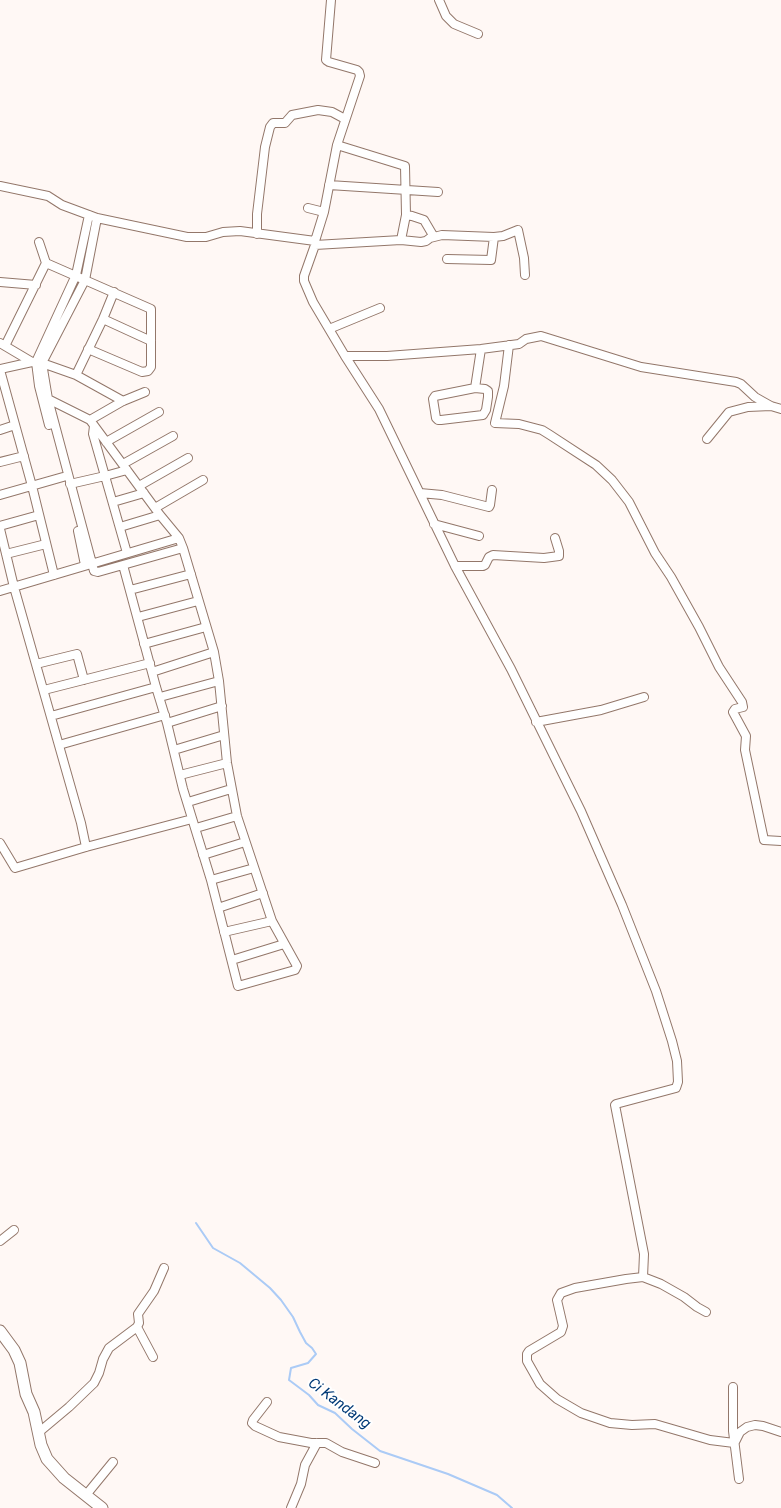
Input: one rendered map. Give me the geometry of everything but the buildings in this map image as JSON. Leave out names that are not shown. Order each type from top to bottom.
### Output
[{"type":"street","points":[[331,0],[326,60],[357,70],[360,74],[337,145],[324,212],[304,276],[304,281],[313,302],[328,329],[380,409],[454,566],[511,669],[581,811],[622,905],[656,991],[677,1062],[679,1077],[676,1088],[615,1105],[644,1254],[643,1277]]},
{"type":"street","points":[[439,0],[446,16],[454,24],[478,34]]},
{"type":"street","points":[[257,234],[257,214],[265,147],[270,127],[273,122],[285,123],[292,115],[318,110],[332,112],[345,119]]},
{"type":"street","points":[[337,145],[406,166],[406,215],[401,240]]},
{"type":"street","points":[[329,185],[438,192]]},
{"type":"street","points":[[0,186],[48,196],[62,205],[93,216],[187,237],[206,237],[224,232],[240,231],[292,237],[315,243],[401,240],[421,242],[434,237],[442,236],[503,236],[518,230],[524,258],[525,275]]},
{"type":"street","points":[[308,208],[324,212]]},
{"type":"street","points":[[406,215],[424,220],[434,237]]},
{"type":"street","points":[[93,216],[76,275],[37,362],[39,386],[63,477],[89,564],[95,572],[183,548]]},
{"type":"street","points":[[89,564],[70,484],[37,362],[85,280],[93,216]]},
{"type":"street","points":[[447,259],[491,260],[494,237]]},
{"type":"street","points":[[38,242],[46,263],[36,285],[2,344],[37,362],[76,375],[123,401]]},
{"type":"street","points":[[46,263],[151,309],[151,367],[148,371],[142,372],[88,349]]},
{"type":"street","points":[[1,284],[36,285]]},
{"type":"street","points":[[76,375],[103,319],[114,292]]},
{"type":"street","points":[[328,329],[380,308]]},
{"type":"street","points":[[103,319],[151,341]]},
{"type":"street","points":[[345,356],[387,356],[481,349],[519,344],[526,339],[535,336],[548,337],[641,367],[736,382],[741,384],[755,397],[771,406],[781,409]]},
{"type":"street","points":[[509,345],[502,394],[495,423],[519,424],[542,430],[596,465],[612,480],[629,502],[655,553],[671,577],[719,667],[742,702],[743,706],[735,709],[734,712],[746,736],[744,743],[764,840],[781,842]]},
{"type":"street","points":[[475,388],[481,349]]},
{"type":"street","points":[[37,362],[0,370],[4,398],[15,425],[24,456],[54,575]]},
{"type":"street","points":[[475,388],[485,389],[488,391],[486,410],[483,415],[441,420],[436,418],[433,399],[435,396],[475,388]]},
{"type":"street","points":[[92,423],[123,401],[145,392]]},
{"type":"street","points":[[48,399],[92,423],[141,490],[179,538],[214,652],[222,706],[227,763],[237,816],[272,921],[297,966],[295,970],[238,986],[211,880],[192,819],[123,565]]},
{"type":"street","points":[[707,439],[729,412],[748,407],[760,408],[771,406]]},
{"type":"street","points":[[106,442],[158,412]]},
{"type":"street","points":[[92,423],[93,434],[127,554]]},
{"type":"street","points":[[0,430],[15,425]]},
{"type":"street","points":[[70,484],[105,476],[125,467],[173,436]]},
{"type":"street","points":[[0,462],[24,456]]},
{"type":"street","points":[[113,502],[141,490],[188,458]]},
{"type":"street","points":[[0,495],[63,477]]},
{"type":"street","points":[[120,527],[158,512],[203,480]]},
{"type":"street","points":[[420,493],[442,495],[488,507],[490,505],[492,490]]},
{"type":"street","points":[[0,526],[39,515]]},
{"type":"street","points":[[434,524],[479,536]]},
{"type":"street","points":[[0,529],[14,587],[81,823],[86,847]]},
{"type":"street","points":[[0,591],[179,538]]},
{"type":"street","points":[[454,566],[483,566],[485,565],[488,557],[493,555],[544,558],[559,556],[555,538]]},
{"type":"street","points":[[6,554],[46,544]]},
{"type":"street","points":[[130,590],[191,574]]},
{"type":"street","points":[[138,617],[198,601]]},
{"type":"street","points":[[144,644],[206,627]]},
{"type":"street","points":[[152,672],[214,652]]},
{"type":"street","points":[[36,664],[77,654],[84,680]]},
{"type":"street","points":[[44,690],[150,663]]},
{"type":"street","points":[[160,697],[219,681]]},
{"type":"street","points":[[51,716],[156,687]]},
{"type":"street","points":[[536,722],[601,710],[644,697]]},
{"type":"street","points":[[59,745],[222,706]]},
{"type":"street","points":[[174,750],[224,735]]},
{"type":"street","points":[[180,775],[227,763]]},
{"type":"street","points":[[188,802],[231,789]]},
{"type":"street","points":[[196,828],[237,816]]},
{"type":"street","points":[[0,843],[15,868],[86,847],[192,819]]},
{"type":"street","points":[[203,854],[245,842]]},
{"type":"street","points":[[211,880],[254,868]]},
{"type":"street","points":[[218,908],[263,892]]},
{"type":"street","points":[[224,932],[272,921]]},
{"type":"street","points":[[232,960],[284,944]]},
{"type":"street","points":[[0,1241],[14,1230]]},
{"type":"street","points":[[38,1433],[69,1408],[94,1383],[109,1348],[137,1327],[139,1323],[138,1314],[154,1291],[164,1268]]},
{"type":"street","points":[[706,1312],[697,1308],[672,1290],[643,1277],[575,1288],[561,1293],[558,1300],[562,1329],[558,1335],[529,1351],[527,1354],[529,1365],[540,1384],[548,1392],[581,1413],[610,1422],[632,1425],[656,1424],[710,1440],[734,1443]]},
{"type":"street","points":[[137,1327],[153,1357]]},
{"type":"street","points":[[0,1331],[14,1350],[20,1363],[26,1394],[34,1412],[41,1445],[47,1459],[64,1478],[102,1508]]},
{"type":"street","points":[[733,1387],[732,1415],[739,1479]]},
{"type":"street","points":[[268,1402],[253,1420],[252,1423],[255,1426],[273,1436],[316,1443],[326,1443],[342,1452],[375,1463]]},
{"type":"street","points":[[734,1443],[740,1432],[747,1427],[755,1425],[781,1432]]},
{"type":"street","points":[[291,1508],[301,1484],[305,1465],[316,1443]]},
{"type":"street","points":[[86,1496],[113,1462]]},
{"type":"waterway","name":"Ci Kandang","points":[[196,1223],[213,1248],[240,1263],[270,1288],[281,1300],[293,1317],[306,1343],[316,1354],[308,1363],[291,1368],[289,1380],[309,1395],[318,1405],[335,1413],[352,1429],[380,1451],[448,1474],[497,1495],[512,1508]]}]
